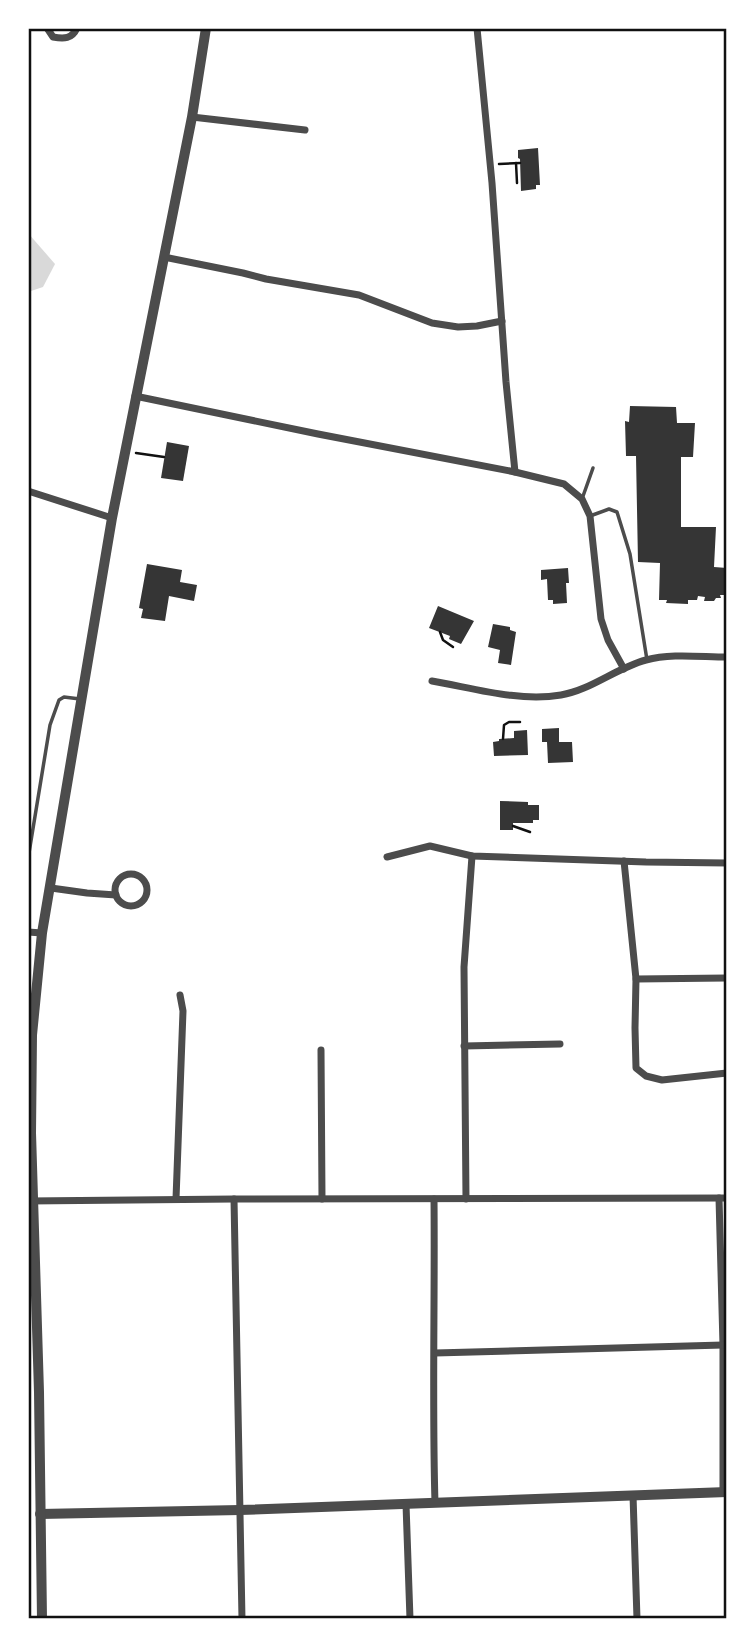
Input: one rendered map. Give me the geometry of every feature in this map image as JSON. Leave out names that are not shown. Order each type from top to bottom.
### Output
[{"type":"street","points":[[47,28],[53,37],[64,39],[74,34],[77,28]]},
{"type":"street","points":[[42,1619],[39,1392],[30,1201],[30,1035],[42,933],[112,518],[192,117],[206,28]]},
{"type":"street","points":[[477,28],[515,472]]},
{"type":"street","points":[[192,117],[305,130]]},
{"type":"street","points":[[164,257],[359,295],[432,323],[458,327],[502,321]]},
{"type":"street","points":[[135,396],[564,484],[582,499],[590,516],[601,619],[608,640],[624,669]]},
{"type":"street","points":[[28,491],[112,518]]},
{"type":"street","points":[[432,681],[518,696],[562,695],[647,660],[670,657],[727,657]]},
{"type":"street","points":[[387,858],[430,846],[472,856],[727,863]]},
{"type":"street","points":[[466,1199],[464,967],[472,856]]},
{"type":"street","points":[[624,861],[636,979],[636,1068],[646,1076],[662,1080],[727,1073]]},
{"type":"street","points":[[128,875],[138,876],[147,887],[145,898],[138,905],[127,906],[116,895],[119,881],[128,875]]},
{"type":"street","points":[[51,888],[116,895]]},
{"type":"street","points":[[28,932],[42,933]]},
{"type":"street","points":[[636,979],[727,978]]},
{"type":"street","points":[[176,1199],[183,1011],[180,995]]},
{"type":"street","points":[[464,1046],[560,1044]]},
{"type":"street","points":[[321,1050],[322,1199]]},
{"type":"street","points":[[30,1201],[723,1198],[725,1492],[240,1510],[40,1514]]},
{"type":"street","points":[[234,1199],[243,1619]]},
{"type":"street","points":[[434,1199],[435,1503]]},
{"type":"street","points":[[435,1353],[723,1345]]},
{"type":"street","points":[[633,1496],[637,1619]]},
{"type":"street","points":[[406,1504],[410,1619]]},
{"type":"lane","points":[[582,499],[593,468]]},
{"type":"lane","points":[[590,516],[609,509],[617,512],[621,522],[630,554],[647,660]]},
{"type":"lane","points":[[28,859],[50,725],[59,700],[64,697],[82,699]]},
{"type":"path","points":[[490,165],[518,163],[517,183]]},
{"type":"path","points":[[125,451],[164,457]]},
{"type":"path","points":[[440,632],[443,640],[453,647]]},
{"type":"path","points":[[503,739],[504,725],[520,722]]},
{"type":"path","points":[[513,826],[530,832]]},
{"type":"shaded area","points":[[28,233],[55,264],[43,287],[28,292]]},
{"type":"building","points":[[538,148],[540,185],[536,185],[536,189],[521,191],[518,150]]},
{"type":"building","points":[[630,406],[676,407],[677,423],[695,423],[693,457],[681,457],[681,527],[716,527],[714,567],[727,568],[727,595],[720,595],[721,598],[704,601],[705,597],[698,596],[697,600],[688,600],[688,604],[659,600],[660,563],[638,562],[636,456],[626,456],[625,421],[629,422]]},
{"type":"building","points":[[167,442],[189,446],[183,481],[161,478]]},
{"type":"building","points":[[147,564],[182,570],[180,582],[197,585],[194,601],[169,596],[165,621],[141,618],[143,609],[139,608]]},
{"type":"building","points":[[568,568],[567,603],[553,604],[553,600],[548,600],[547,579],[541,580],[541,570]]},
{"type":"building","points":[[438,606],[474,621],[461,644],[449,639],[450,636],[429,628]]},
{"type":"building","points":[[493,624],[510,627],[510,630],[516,632],[511,665],[498,663],[500,650],[488,647]]},
{"type":"building","points":[[559,728],[559,742],[572,742],[573,762],[548,763],[547,742],[542,742],[542,729]]},
{"type":"building","points":[[527,730],[528,755],[494,756],[493,742],[514,738],[514,731]]},
{"type":"building","points":[[500,801],[539,805],[539,820],[533,820],[533,823],[513,823],[513,830],[500,830]]}]
